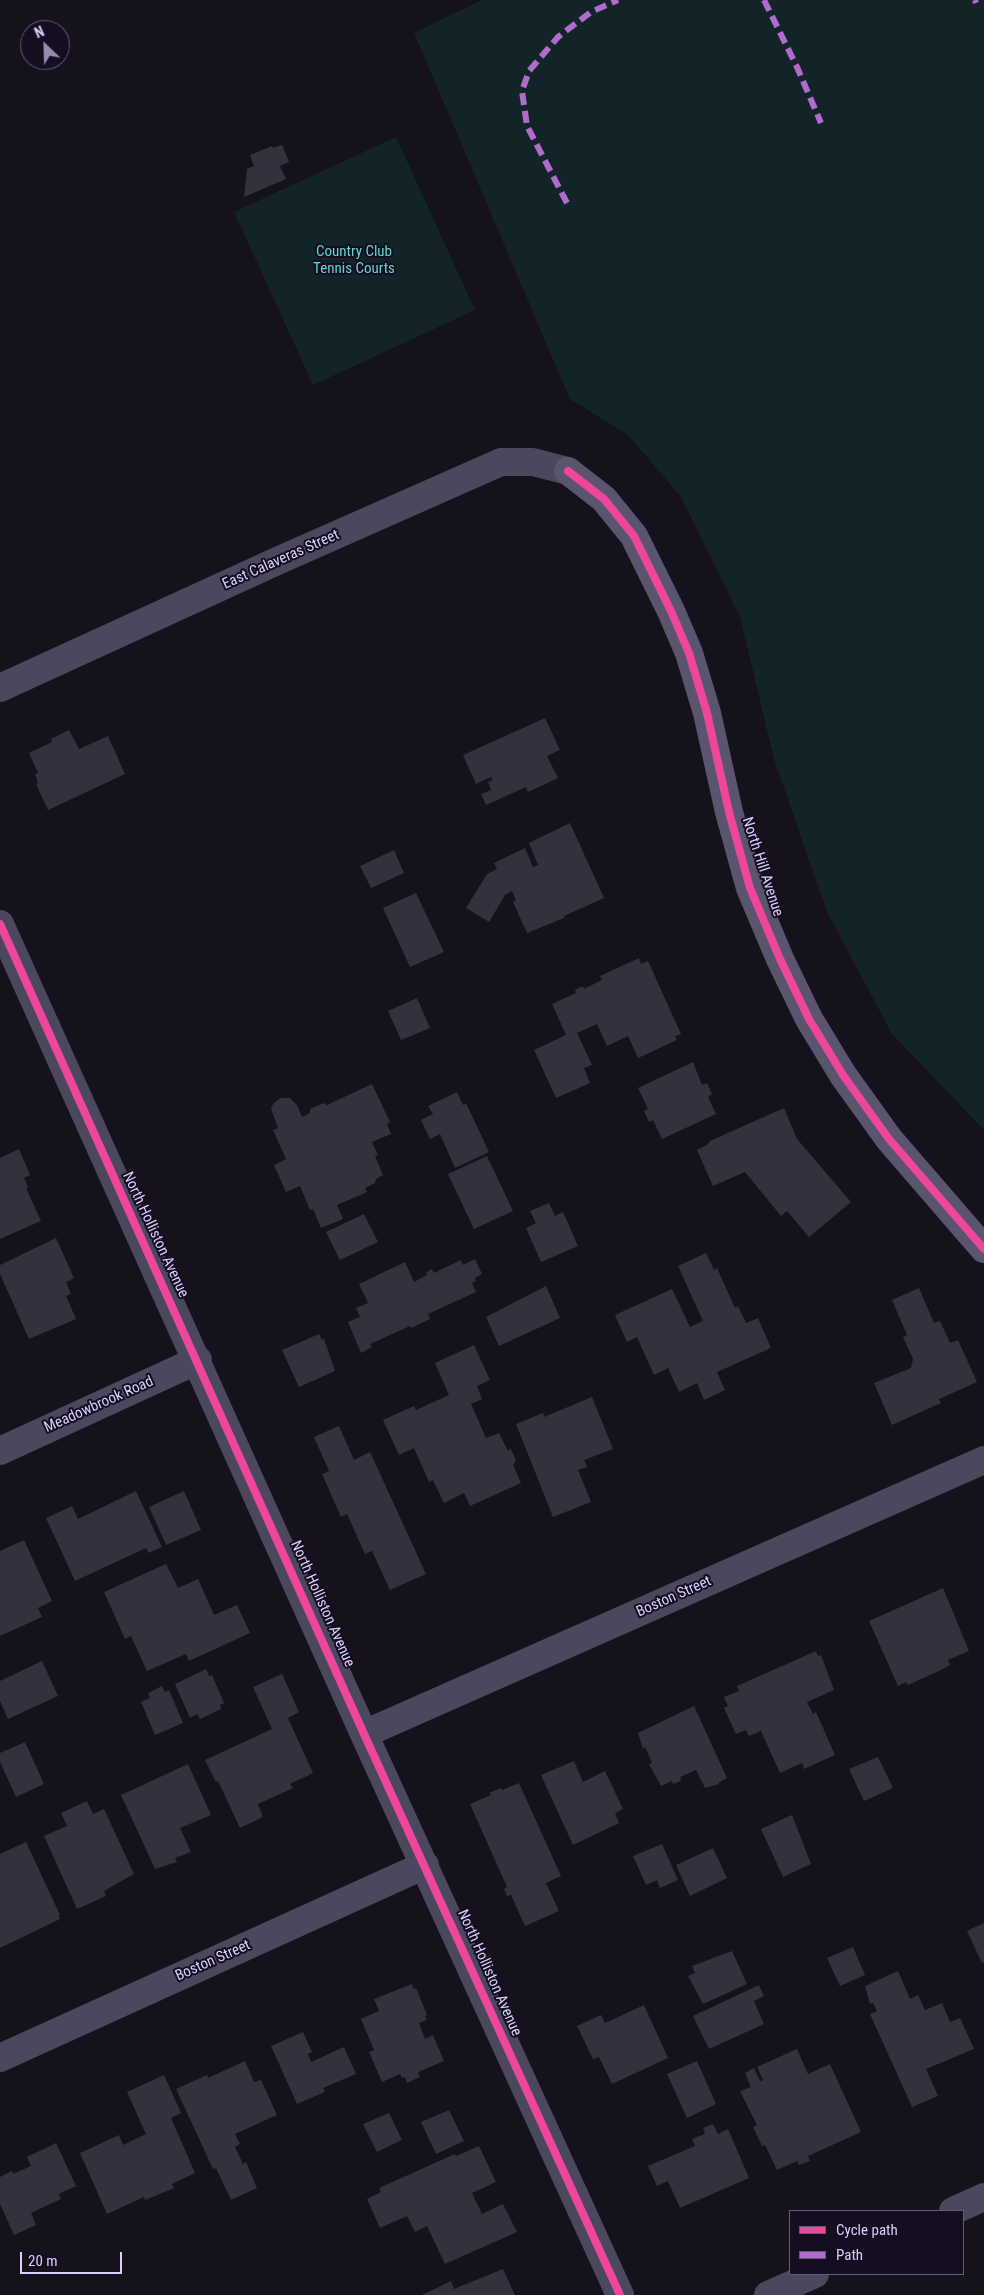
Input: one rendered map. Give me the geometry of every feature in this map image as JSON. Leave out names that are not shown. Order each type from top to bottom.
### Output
[{"type":"street","name":"East Calaveras Street","points":[[0,688],[266,566],[501,462],[533,462],[568,471]]},
{"type":"street","name":"North Hill Avenue","points":[[568,471],[604,499],[634,536],[671,611],[689,653],[707,713],[729,812],[750,888],[780,959],[810,1019],[843,1075],[889,1139],[984,1249]]},
{"type":"street","name":"North Holliston Avenue","points":[[0,924],[91,1130],[198,1360],[364,1734],[620,2295]]},
{"type":"street","name":"Meadowbrook Road","points":[[0,1450],[198,1360]]},
{"type":"street","name":"Boston Street","points":[[364,1734],[984,1460]]},
{"type":"street","name":"Boston Street","points":[[0,2058],[425,1865]]},
{"type":"street","points":[[955,2210],[984,2197]]},
{"type":"street","points":[[768,2295],[813,2275]]},
{"type":"green space","points":[[482,0],[984,0],[984,1130],[892,1034],[827,912],[774,759],[740,617],[681,497],[628,435],[570,399],[414,33]]},
{"type":"green space","name":"Country Club Tennis Courts","points":[[396,137],[475,310],[313,385],[234,212]]},
{"type":"building","points":[[282,145],[289,162],[280,166],[286,179],[244,197],[247,169],[254,166],[250,155],[272,146],[273,148]]},
{"type":"building","points":[[545,718],[560,750],[547,756],[558,778],[528,792],[526,787],[486,805],[481,794],[491,790],[488,782],[493,780],[491,777],[476,784],[463,755]]},
{"type":"building","points":[[69,730],[79,749],[108,736],[125,774],[48,810],[36,784],[38,783],[35,774],[38,773],[29,753],[52,742],[51,739]]},
{"type":"building","points":[[570,823],[604,898],[564,916],[564,918],[527,933],[513,902],[516,900],[512,891],[505,895],[489,922],[466,908],[487,874],[497,869],[494,863],[525,848],[533,867],[538,865],[529,843]]},
{"type":"building","points":[[394,850],[404,873],[371,888],[360,866]]},
{"type":"building","points":[[416,893],[444,952],[410,967],[383,908]]},
{"type":"building","points":[[639,958],[641,964],[648,961],[681,1034],[675,1036],[677,1040],[638,1058],[628,1036],[607,1046],[597,1024],[577,1033],[592,1065],[584,1068],[590,1083],[556,1098],[534,1050],[566,1035],[552,1004],[576,993],[575,990],[583,986],[584,989],[602,980],[600,976]]},
{"type":"building","points":[[417,998],[430,1028],[401,1040],[388,1011]]},
{"type":"building","points":[[693,1062],[702,1085],[707,1083],[712,1094],[708,1097],[716,1114],[662,1139],[653,1120],[649,1122],[644,1111],[648,1109],[638,1088]]},
{"type":"building","points":[[372,1084],[390,1122],[387,1124],[391,1134],[372,1142],[378,1155],[375,1156],[383,1175],[376,1179],[375,1183],[365,1188],[367,1192],[337,1205],[343,1219],[321,1228],[313,1209],[310,1210],[300,1186],[286,1192],[274,1165],[286,1159],[273,1130],[278,1128],[271,1109],[273,1104],[280,1098],[290,1098],[297,1105],[302,1117],[310,1113],[310,1109],[323,1103],[327,1105]]},
{"type":"building","points":[[457,1092],[463,1105],[466,1103],[489,1152],[455,1168],[440,1134],[430,1139],[421,1120],[433,1114],[428,1106]]},
{"type":"building","points":[[784,1108],[797,1139],[851,1202],[809,1237],[787,1211],[781,1216],[745,1172],[713,1186],[697,1150],[707,1145],[710,1141]]},
{"type":"building","points":[[19,1149],[30,1175],[24,1178],[28,1187],[26,1188],[41,1221],[0,1239],[0,1158]]},
{"type":"building","points":[[487,1156],[513,1211],[474,1229],[448,1174]]},
{"type":"building","points":[[549,1203],[555,1216],[563,1212],[578,1246],[541,1262],[526,1228],[536,1223],[530,1211]]},
{"type":"building","points":[[364,1214],[378,1242],[340,1260],[326,1232]]},
{"type":"building","points":[[56,1238],[74,1278],[66,1282],[71,1294],[66,1296],[76,1319],[29,1339],[0,1274],[0,1265]]},
{"type":"building","points":[[706,1253],[714,1270],[717,1268],[735,1308],[738,1306],[746,1323],[758,1318],[771,1348],[717,1372],[725,1390],[704,1400],[697,1383],[679,1392],[668,1368],[654,1375],[637,1337],[627,1342],[615,1315],[672,1289],[690,1327],[703,1321],[678,1266]]},
{"type":"building","points":[[475,1259],[482,1274],[475,1278],[476,1281],[472,1283],[476,1292],[428,1314],[430,1319],[370,1344],[372,1347],[361,1353],[348,1322],[360,1317],[356,1308],[368,1303],[359,1284],[405,1262],[414,1282],[427,1275],[426,1273],[432,1269],[434,1273],[461,1260],[463,1265]]},
{"type":"building","points":[[546,1286],[560,1318],[499,1346],[486,1317]]},
{"type":"building","points":[[919,1288],[934,1323],[940,1321],[950,1343],[958,1340],[977,1382],[939,1399],[941,1403],[892,1425],[874,1383],[911,1368],[913,1359],[903,1337],[907,1335],[892,1300]]},
{"type":"building","points":[[319,1334],[322,1340],[324,1339],[335,1371],[299,1387],[282,1350]]},
{"type":"building","points":[[474,1345],[490,1380],[477,1386],[482,1399],[471,1404],[486,1438],[499,1433],[508,1451],[511,1449],[516,1460],[513,1465],[521,1483],[470,1506],[464,1493],[444,1503],[433,1480],[429,1482],[414,1448],[399,1455],[383,1420],[414,1406],[416,1410],[449,1395],[435,1363]]},
{"type":"building","points":[[592,1397],[613,1449],[584,1460],[587,1467],[578,1470],[591,1502],[553,1517],[516,1424],[543,1413],[544,1417]]},
{"type":"building","points":[[339,1426],[354,1460],[370,1452],[426,1574],[390,1590],[372,1551],[365,1554],[347,1514],[341,1517],[322,1474],[329,1471],[314,1437]]},
{"type":"building","points":[[136,1491],[162,1547],[149,1553],[146,1548],[75,1581],[46,1518],[72,1506],[78,1519]]},
{"type":"building","points":[[184,1491],[201,1530],[166,1545],[149,1507]]},
{"type":"building","points":[[24,1540],[52,1601],[38,1608],[42,1617],[0,1636],[0,1551]]},
{"type":"building","points":[[166,1564],[178,1588],[198,1579],[214,1615],[237,1605],[250,1633],[189,1661],[186,1654],[147,1671],[131,1636],[125,1639],[104,1592]]},
{"type":"building","points":[[943,1588],[969,1651],[948,1660],[950,1665],[939,1671],[908,1685],[906,1682],[898,1686],[869,1621]]},
{"type":"building","points":[[816,1651],[818,1656],[821,1655],[834,1690],[807,1702],[813,1714],[816,1712],[835,1755],[804,1769],[802,1763],[780,1773],[761,1731],[749,1736],[746,1730],[736,1734],[724,1708],[728,1706],[724,1697],[739,1691],[737,1686]]},
{"type":"building","points":[[42,1661],[58,1696],[8,1719],[0,1701],[0,1681]]},
{"type":"building","points":[[206,1669],[209,1676],[212,1675],[224,1703],[220,1705],[221,1709],[200,1719],[197,1714],[190,1718],[175,1684]]},
{"type":"building","points":[[282,1674],[299,1712],[288,1718],[313,1773],[290,1784],[293,1788],[258,1804],[263,1817],[240,1828],[218,1781],[216,1782],[205,1760],[272,1729],[253,1687]]},
{"type":"building","points":[[162,1686],[165,1692],[169,1690],[183,1723],[155,1735],[141,1702],[150,1698],[148,1693]]},
{"type":"building","points":[[694,1706],[727,1778],[719,1784],[705,1788],[696,1770],[680,1777],[681,1781],[673,1784],[672,1781],[661,1786],[649,1764],[652,1763],[645,1747],[643,1749],[638,1733]]},
{"type":"building","points":[[25,1742],[44,1784],[16,1797],[0,1762],[0,1753]]},
{"type":"building","points":[[878,1757],[893,1788],[864,1801],[849,1769]]},
{"type":"building","points":[[574,1761],[583,1782],[605,1771],[623,1809],[615,1813],[619,1823],[573,1845],[541,1775]]},
{"type":"building","points":[[188,1764],[211,1815],[180,1828],[191,1852],[175,1858],[177,1862],[155,1869],[121,1795]]},
{"type":"building","points":[[519,1783],[561,1876],[546,1883],[559,1911],[525,1926],[511,1895],[507,1896],[504,1889],[507,1887],[470,1804],[491,1795],[489,1793]]},
{"type":"building","points":[[87,1801],[93,1814],[104,1809],[134,1874],[104,1891],[106,1896],[77,1909],[44,1836],[67,1826],[61,1813]]},
{"type":"building","points":[[792,1815],[811,1864],[783,1877],[761,1829]]},
{"type":"building","points":[[26,1842],[60,1915],[60,1919],[0,1948],[0,1854]]},
{"type":"building","points":[[662,1844],[678,1880],[660,1888],[657,1880],[646,1885],[633,1856]]},
{"type":"building","points":[[713,1848],[727,1878],[690,1896],[676,1865]]},
{"type":"building","points":[[984,1923],[984,1962],[982,1963],[967,1931]]},
{"type":"building","points":[[853,1947],[865,1975],[840,1986],[827,1958]]},
{"type":"building","points":[[732,1951],[747,1984],[703,2004],[688,1976],[695,1973],[692,1966]]},
{"type":"building","points":[[898,1971],[910,1999],[918,1995],[925,2010],[942,2003],[950,2022],[960,2018],[974,2049],[926,2069],[938,2096],[912,2107],[870,2014],[877,2011],[873,2003],[870,2004],[865,1986]]},
{"type":"building","points":[[412,1984],[414,1989],[416,1988],[427,2015],[425,2016],[427,2020],[419,2023],[425,2039],[433,2035],[444,2061],[418,2072],[420,2077],[407,2083],[405,2077],[402,2078],[400,2074],[382,2082],[369,2052],[374,2050],[361,2019],[379,2011],[374,1999]]},
{"type":"building","points":[[759,1985],[764,1996],[754,2001],[764,2024],[709,2049],[693,2016]]},
{"type":"building","points":[[644,2005],[668,2058],[612,2084],[599,2057],[593,2059],[577,2026],[601,2015],[605,2023]]},
{"type":"building","points":[[303,2032],[312,2052],[308,2054],[311,2062],[344,2047],[356,2074],[323,2088],[325,2092],[297,2104],[271,2046]]},
{"type":"building","points":[[797,2049],[808,2074],[830,2064],[861,2132],[808,2156],[810,2161],[799,2165],[797,2161],[777,2170],[765,2145],[762,2146],[753,2127],[757,2125],[740,2091],[751,2087],[745,2073],[754,2068],[760,2081],[763,2080],[757,2067]]},
{"type":"building","points":[[245,2061],[254,2082],[261,2080],[277,2115],[235,2134],[240,2144],[235,2147],[243,2164],[246,2162],[257,2188],[231,2200],[216,2168],[213,2169],[176,2089],[207,2075],[208,2078]]},
{"type":"building","points":[[697,2061],[716,2104],[687,2118],[667,2074]]},
{"type":"building","points":[[164,2075],[181,2113],[171,2118],[195,2173],[172,2184],[174,2188],[145,2200],[144,2197],[107,2214],[80,2153],[119,2135],[123,2145],[146,2134],[127,2092]]},
{"type":"building","points":[[449,2110],[464,2141],[436,2154],[421,2122]]},
{"type":"building","points":[[389,2113],[402,2140],[377,2152],[363,2124]]},
{"type":"building","points":[[713,2124],[718,2134],[728,2129],[749,2178],[680,2208],[668,2181],[657,2186],[648,2166],[695,2146],[692,2139],[705,2134],[703,2128]]},
{"type":"building","points":[[56,2143],[76,2186],[59,2194],[61,2199],[31,2213],[36,2225],[14,2235],[0,2204],[0,2177],[12,2171],[13,2174],[31,2166],[27,2157]]},
{"type":"building","points":[[479,2146],[496,2182],[472,2193],[482,2214],[503,2204],[517,2232],[445,2264],[427,2226],[415,2232],[407,2216],[380,2228],[367,2199],[381,2192],[379,2188],[455,2154],[456,2156]]},
{"type":"building","points":[[503,2269],[515,2295],[422,2295],[451,2281],[454,2289]]},
{"type":"marked path","points":[[567,203],[527,126],[522,91],[529,71],[558,37],[591,12],[618,0]]},
{"type":"marked path","points":[[764,0],[797,67],[821,123]]},
{"type":"cycle path","points":[[568,471],[604,499],[634,536],[671,611],[689,653],[707,713],[729,812],[750,888],[780,959],[809,1019],[843,1075],[889,1139],[984,1249]]},
{"type":"cycle path","points":[[0,924],[364,1734],[620,2295]]}]
